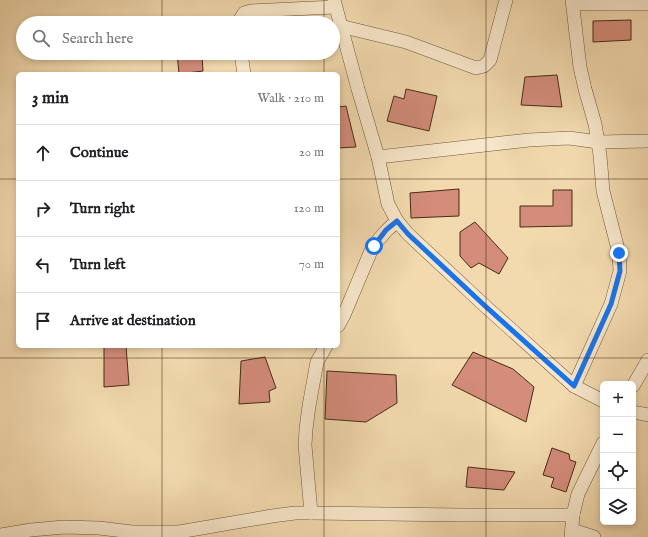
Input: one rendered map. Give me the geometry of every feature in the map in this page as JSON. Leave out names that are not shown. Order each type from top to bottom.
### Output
[{"type":"street","points":[[506,0],[490,60],[484,66],[476,68],[406,42],[340,26],[378,157],[388,204],[397,221],[408,234],[484,305],[574,386],[600,399]]},
{"type":"street","points":[[574,386],[611,304],[620,271],[619,253],[603,192],[595,124],[580,67],[572,2],[648,4]]},
{"type":"street","points":[[242,16],[244,13],[251,11],[334,3],[337,16]]},
{"type":"street","points":[[242,60],[244,72]]},
{"type":"street","points":[[378,157],[529,140],[569,138],[598,142],[648,141]]},
{"type":"street","points":[[340,322],[374,246],[386,230],[397,221]]},
{"type":"street","points":[[311,513],[306,445],[308,413],[316,362],[325,348]]},
{"type":"street","points":[[636,381],[648,360]]},
{"type":"street","points":[[636,413],[648,415]]},
{"type":"street","points":[[594,537],[571,533],[573,515],[578,494],[600,449]]},
{"type":"street","points":[[0,535],[64,527],[99,528],[132,532],[179,532],[295,513],[573,515]]},
{"type":"building","points":[[631,20],[631,40],[593,42],[593,21]]},
{"type":"building","points":[[178,60],[202,60],[203,71],[179,72]]},
{"type":"building","points":[[557,75],[562,107],[521,105],[525,77]]},
{"type":"building","points":[[406,89],[437,96],[429,131],[387,121],[394,96],[404,99]]},
{"type":"building","points":[[346,106],[356,147],[340,148],[340,107]]},
{"type":"building","points":[[459,189],[459,216],[411,218],[410,193]]},
{"type":"building","points":[[553,190],[572,190],[572,226],[520,227],[520,206],[553,206]]},
{"type":"building","points":[[475,222],[508,258],[499,274],[479,263],[471,268],[460,256],[460,232]]},
{"type":"building","points":[[104,348],[126,348],[129,385],[104,387]]},
{"type":"building","points":[[473,352],[513,369],[534,387],[526,422],[452,385]]},
{"type":"building","points":[[265,357],[276,388],[269,391],[270,402],[239,404],[241,361]]},
{"type":"building","points":[[327,371],[396,375],[397,403],[366,422],[325,419]]},
{"type":"building","points":[[552,448],[569,454],[570,460],[576,462],[566,492],[551,487],[554,478],[543,475]]},
{"type":"building","points":[[468,467],[515,472],[504,490],[466,487]]},
{"type":"route","points":[[374,246],[386,230],[397,221],[408,234],[484,305],[574,386],[611,304],[620,271],[619,253]]}]
